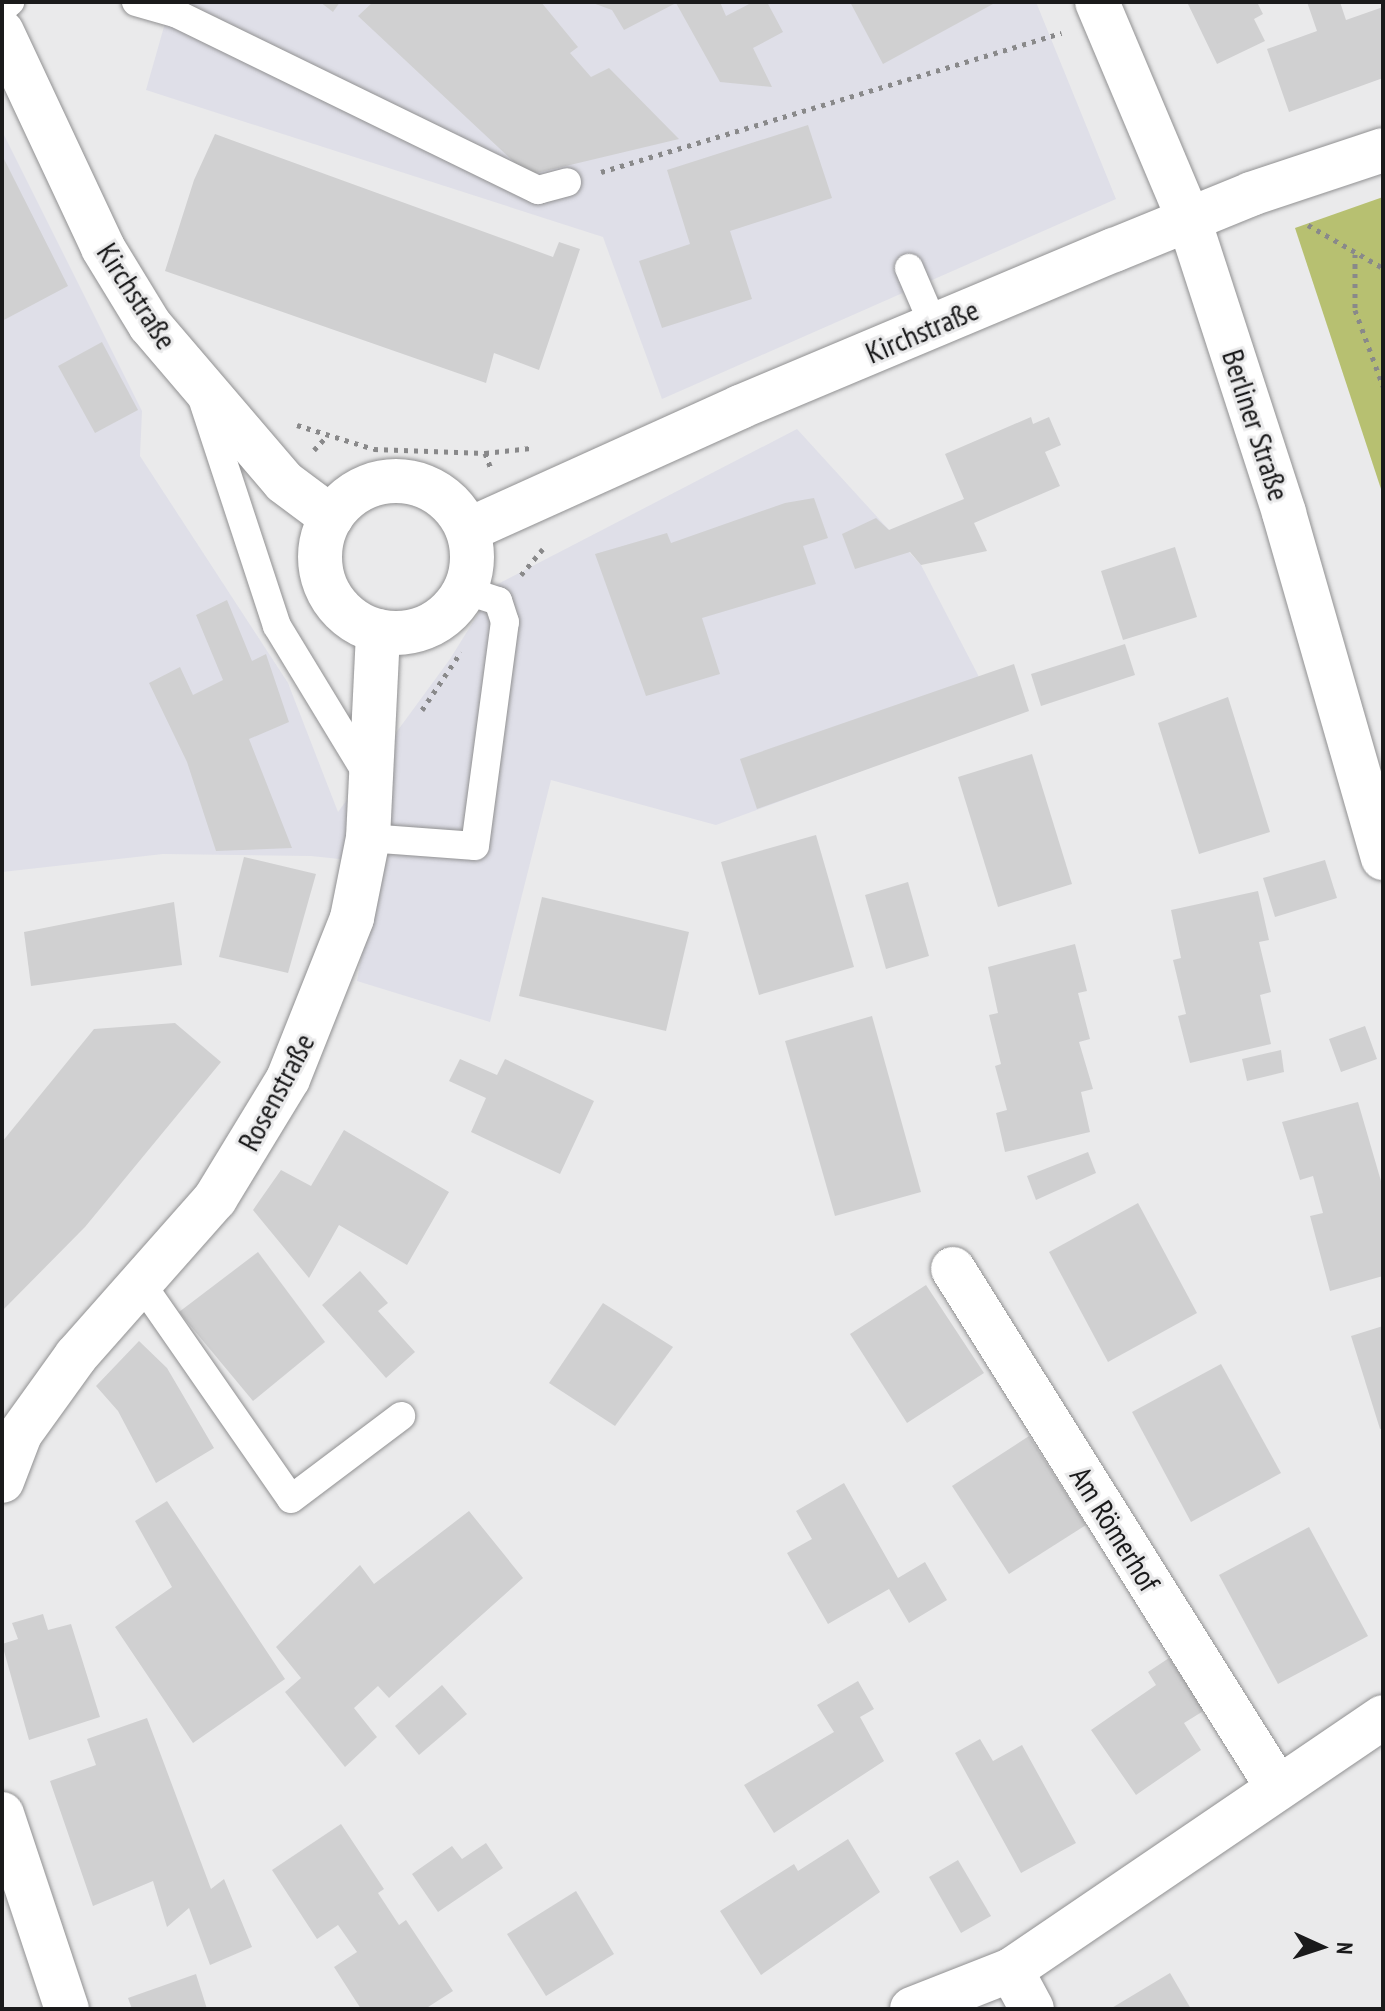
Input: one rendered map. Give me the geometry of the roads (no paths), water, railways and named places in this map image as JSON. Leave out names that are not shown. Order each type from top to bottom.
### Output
[{"type":"street","name":"Berliner Straße","points":[[1102,13],[1189,220],[1284,513],[1383,858]]},
{"type":"street","name":"Kirchstraße","points":[[2,32],[103,248],[150,325],[197,384],[284,482],[331,517]]},
{"type":"street","name":"Kirchstraße","points":[[468,530],[934,326],[1189,220],[1383,150]]},
{"type":"street","points":[[394,480],[430,488],[446,499],[468,530],[472,560],[464,590],[437,621],[418,630],[378,631],[358,623],[330,595],[320,555],[331,517],[358,490],[394,480]]},
{"type":"street","name":"Rosenstraße","points":[[2,1481],[20,1434],[60,1378],[143,1286],[215,1199],[288,1079],[352,918],[368,838],[374,787],[378,631]]},
{"type":"street","name":"Am Römerhof","points":[[953,1269],[1278,1788]]},
{"type":"street","points":[[912,2009],[1011,1970],[1383,1717]]},
{"type":"street","points":[[2,1814],[67,2009]]},
{"type":"street","points":[[1011,1970],[1032,2009]]},
{"type":"lane","points":[[2,9],[10,2]]},
{"type":"lane","points":[[136,2],[175,13],[538,190],[567,182]]},
{"type":"lane","points":[[909,268],[934,326]]},
{"type":"lane","points":[[197,384],[277,626],[374,787]]},
{"type":"lane","points":[[368,838],[475,846],[505,622],[498,601],[464,590]]},
{"type":"lane","points":[[143,1286],[291,1499],[401,1416]]}]
